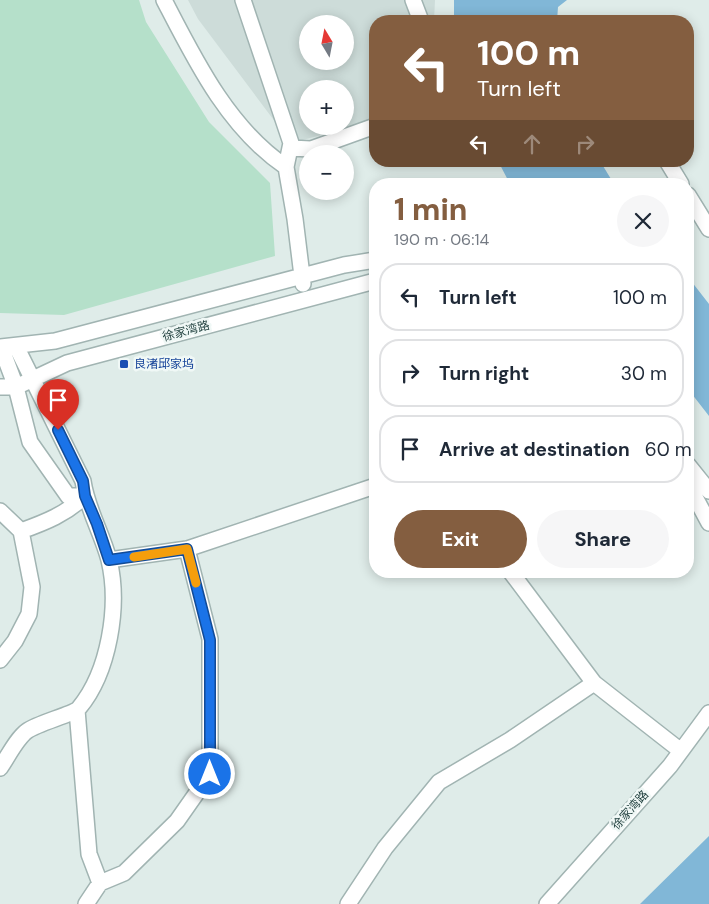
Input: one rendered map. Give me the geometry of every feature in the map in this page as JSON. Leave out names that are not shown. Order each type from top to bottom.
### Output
[{"type":"street","points":[[164,0],[204,77],[268,155],[286,167]]},
{"type":"street","points":[[243,0],[291,144],[286,167],[305,298]]},
{"type":"street","points":[[413,0],[419,15]]},
{"type":"street","points":[[290,148],[311,149],[369,128]]},
{"type":"street","points":[[671,167],[677,178]]},
{"type":"street","points":[[694,205],[709,229]]},
{"type":"street","name":"徐家湾路","points":[[6,347],[55,341],[302,276],[369,261]]},
{"type":"street","name":"徐家湾路","points":[[0,387],[16,386],[67,363],[369,282]]},
{"type":"street","points":[[0,768],[26,732],[52,718],[77,710],[92,690],[109,640],[114,591],[109,560],[85,496],[83,481],[32,379],[6,347]]},
{"type":"street","points":[[6,347],[30,442],[68,496],[85,496]]},
{"type":"street","points":[[694,473],[709,491]]},
{"type":"street","points":[[109,560],[187,549],[369,488]]},
{"type":"street","points":[[694,495],[709,523]]},
{"type":"street","points":[[21,531],[55,519],[72,509],[85,496]]},
{"type":"street","points":[[0,511],[21,531],[32,587],[29,614],[15,641],[0,660]]},
{"type":"street","points":[[86,904],[100,883],[124,874],[177,821],[210,774],[210,640],[187,549]]},
{"type":"street","points":[[515,578],[594,683],[681,751]]},
{"type":"street","points":[[348,904],[385,848],[439,782],[510,740],[594,683]]},
{"type":"street","points":[[77,710],[89,854],[100,883]]},
{"type":"street","name":"徐家湾路","points":[[547,904],[681,751],[709,714]]},
{"type":"shaded area","points":[[188,0],[435,0],[434,15],[369,15],[369,123],[354,126],[354,80],[299,80],[299,135],[322,135],[291,143],[198,19]]},
{"type":"green space","points":[[0,0],[139,0],[146,22],[209,122],[270,183],[275,256],[64,315],[0,313]]},
{"type":"water","points":[[454,0],[567,0],[558,7],[557,15],[454,15]]},
{"type":"water","points":[[501,167],[604,167],[610,178],[507,178]]},
{"type":"water","points":[[694,285],[709,304],[709,416],[694,397]]},
{"type":"water","points":[[709,836],[709,904],[640,904]]},
{"type":"slow traffic","points":[[134,557],[187,549],[196,583]]},
{"type":"place","name":"良渚邱家坞","points":[[124,364]]},
{"type":"route","points":[[58,430],[83,481],[85,496],[109,560],[187,549],[210,640],[210,774]]}]
